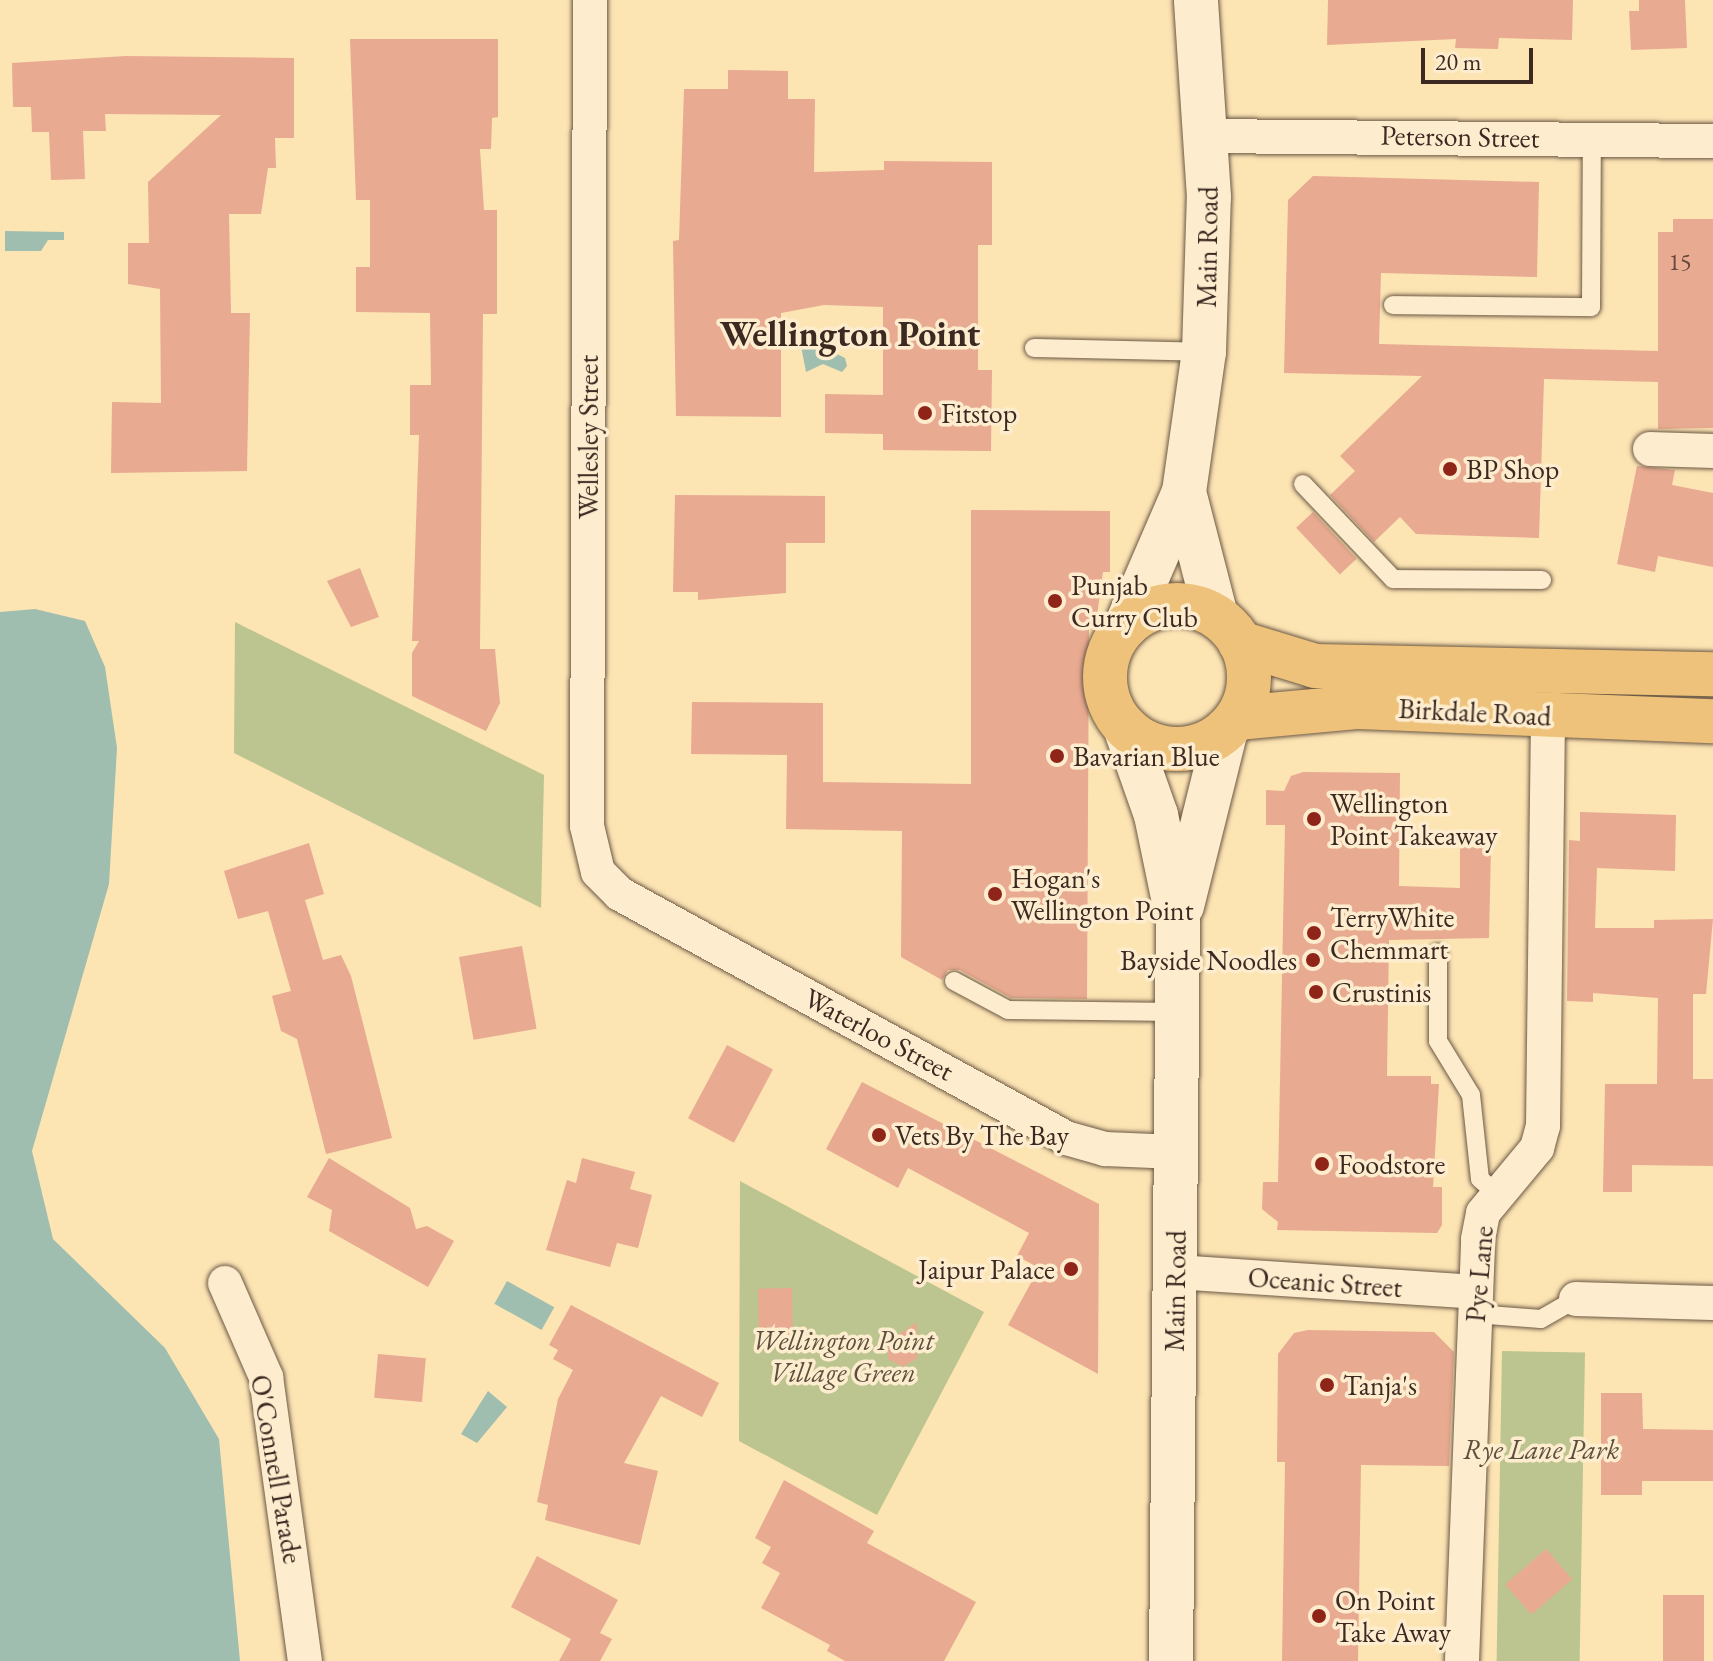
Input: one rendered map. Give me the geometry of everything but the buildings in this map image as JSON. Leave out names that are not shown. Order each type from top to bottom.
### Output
[{"type":"main road","name":"Main Road","points":[[1126,626],[1184,492],[1204,352],[1206,136],[1196,0]]},
{"type":"main road","name":"Main Road","points":[[1184,492],[1228,629]]},
{"type":"main road","points":[[1169,605],[1228,629],[1249,675],[1232,724],[1208,742],[1164,747],[1125,727],[1106,688],[1106,665],[1126,626],[1169,605]]},
{"type":"main road","name":"Birkdale Road","points":[[1228,629],[1315,666],[1713,674]]},
{"type":"main road","points":[[1569,671],[1577,685],[1598,693],[1713,711]]},
{"type":"main road","name":"Birkdale Road","points":[[1232,724],[1323,707],[1713,721]]},
{"type":"main road","name":"Main Road","points":[[1178,921],[1232,724]]},
{"type":"main road","name":"Main Road","points":[[1125,727],[1156,815],[1178,921],[1171,1661]]},
{"type":"street","name":"Wellesley Street","points":[[590,0],[587,826],[598,872]]},
{"type":"street","name":"Peterson Street","points":[[1206,136],[1713,141]]},
{"type":"street","points":[[1650,449],[1713,451]]},
{"type":"street","name":"Pye Lane","points":[[1462,1661],[1478,1239],[1496,1193],[1530,1157],[1543,1126],[1548,716]]},
{"type":"street","name":"Waterloo Street","points":[[598,872],[620,894],[1066,1138],[1117,1151],[1177,1152]]},
{"type":"street","name":"Oceanic Street","points":[[1176,1272],[1475,1303]]},
{"type":"street","name":"O'Connell Parade","points":[[225,1283],[266,1377],[305,1661]]},
{"type":"street","points":[[1576,1299],[1713,1303]]},
{"type":"lane","points":[[1393,305],[1591,307],[1592,138]]},
{"type":"lane","points":[[1034,348],[1204,352]]},
{"type":"lane","points":[[1303,484],[1393,579],[1542,580]]},
{"type":"lane","points":[[1438,953],[1438,1041],[1471,1095],[1480,1179],[1496,1193]]},
{"type":"lane","points":[[954,981],[1008,1010],[1178,1012]]},
{"type":"lane","points":[[1475,1303],[1541,1319],[1576,1299]]},
{"type":"green space","points":[[235,622],[544,775],[541,908],[234,753]]},
{"type":"green space","name":"Wellington Point Village Green","points":[[740,1181],[984,1312],[877,1515],[739,1441]]},
{"type":"green space","name":"Rye Lane Park","points":[[1502,1351],[1585,1352],[1580,1661],[1497,1661]]},
{"type":"shaded area","points":[[5,231],[64,232],[64,240],[48,240],[41,251],[5,251]]},
{"type":"shaded area","points":[[810,341],[845,358],[847,366],[842,372],[823,364],[806,372],[801,346]]},
{"type":"shaded area","points":[[35,609],[85,621],[105,667],[117,748],[109,884],[32,1151],[53,1239],[165,1348],[219,1439],[240,1661],[0,1661],[0,612]]},
{"type":"shaded area","points":[[507,1281],[554,1307],[542,1330],[494,1304]]},
{"type":"shaded area","points":[[488,1391],[507,1407],[477,1443],[461,1434]]},
{"type":"place","name":"Fitstop","points":[[925,413]]},
{"type":"place","name":"BP Shop","points":[[1450,469]]},
{"type":"place","name":"Punjab Curry Club","points":[[1055,601]]},
{"type":"place","name":"Bavarian Blue","points":[[1057,756]]},
{"type":"place","name":"Wellington Point Takeaway","points":[[1314,819]]},
{"type":"place","name":"Hogan's Wellington Point","points":[[995,894]]},
{"type":"place","name":"TerryWhite Chemmart","points":[[1314,933]]},
{"type":"place","name":"Bayside Noodles","points":[[1313,960]]},
{"type":"place","name":"Crustinis","points":[[1316,992]]},
{"type":"place","name":"Vets By The Bay","points":[[879,1135]]},
{"type":"place","name":"Foodstore","points":[[1322,1164]]},
{"type":"place","name":"Jaipur Palace","points":[[1071,1269]]},
{"type":"place","name":"Tanja's","points":[[1327,1385]]},
{"type":"place","name":"On Point Take Away","points":[[1319,1616]]},
{"type":"district","name":"Wellington Point","points":[[850,334]]}]
